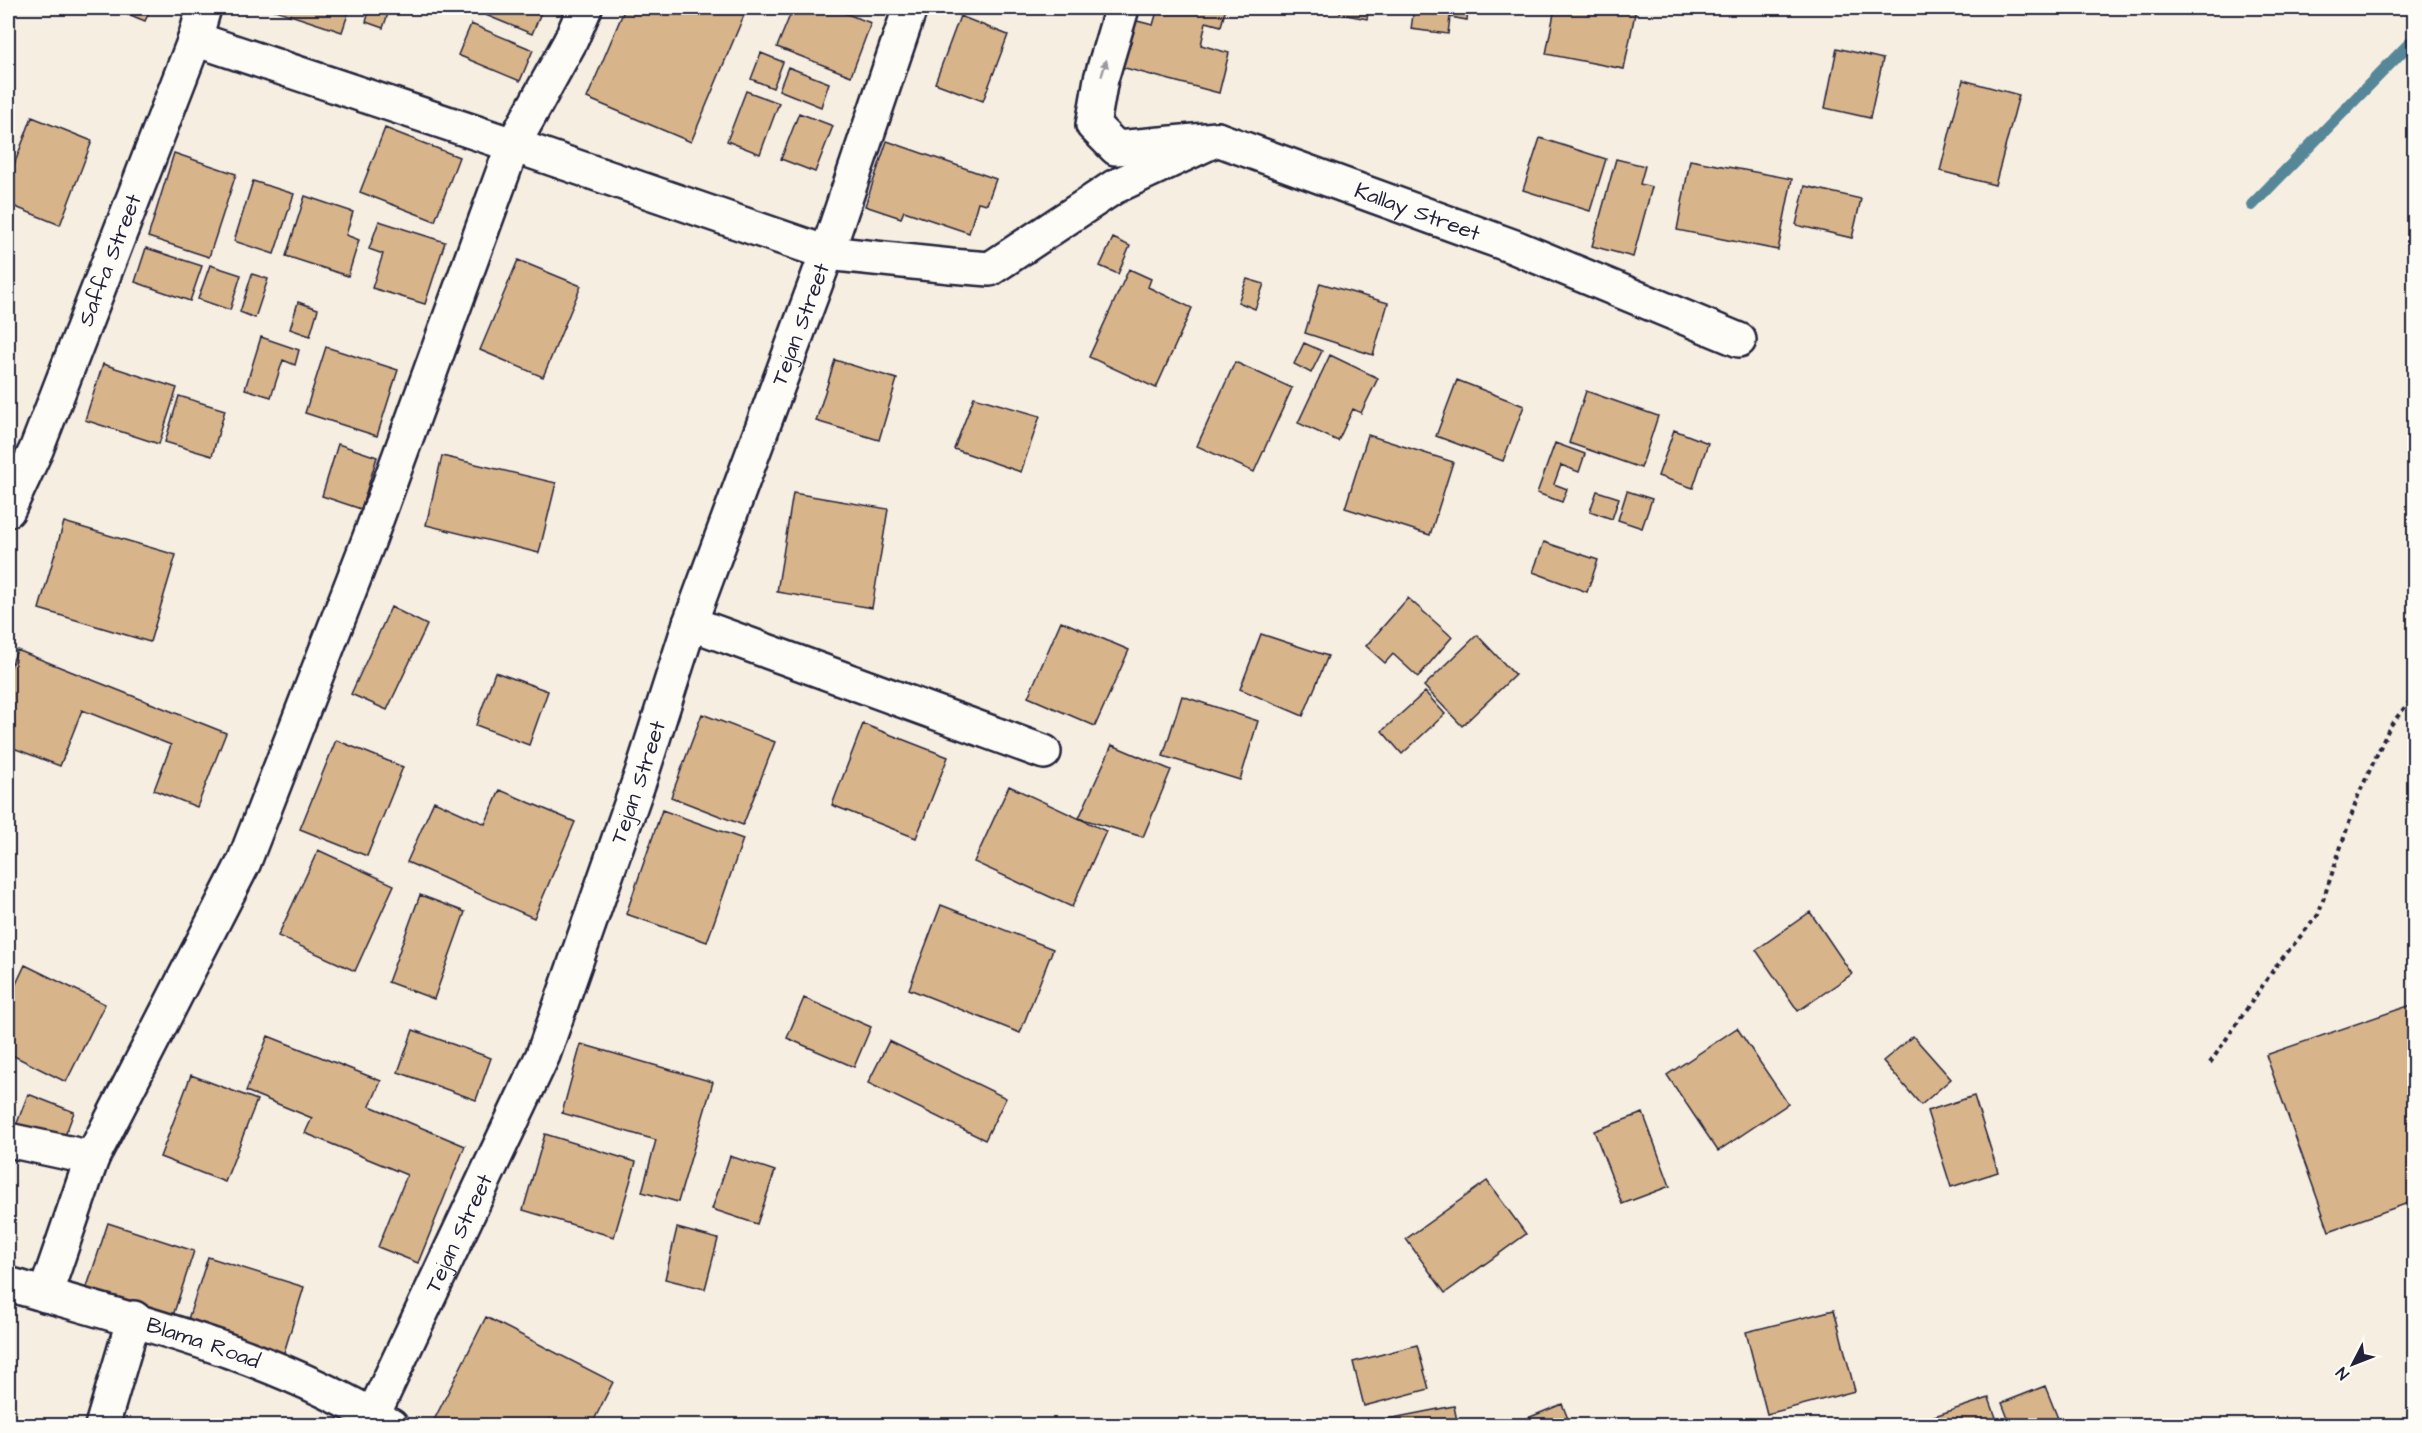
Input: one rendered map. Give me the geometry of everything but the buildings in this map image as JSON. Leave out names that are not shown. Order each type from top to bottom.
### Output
[{"type":"street","name":"Saffa Street","points":[[8,510],[36,450],[195,39],[204,8]]},
{"type":"street","points":[[45,1295],[92,1158],[244,862],[370,537],[513,145],[570,42],[585,8]]},
{"type":"street","points":[[195,39],[827,253],[910,8]]},
{"type":"street","name":"Kallay Street","points":[[1122,8],[1101,79],[1093,125],[1116,148],[1216,139],[1512,246],[1739,340]]},
{"type":"street","name":"Tejan Street","points":[[382,1420],[543,1055],[642,773],[690,623],[827,253],[990,269],[1114,187],[1216,139]]},
{"type":"street","points":[[690,623],[1044,752]]},
{"type":"street","points":[[8,1140],[92,1158]]},
{"type":"street","name":"Blama Road","points":[[8,1284],[134,1318],[227,1348],[316,1385],[382,1420]]},
{"type":"street","points":[[102,1425],[134,1318]]},
{"type":"path","points":[[2210,1063],[2276,966],[2318,915],[2358,796],[2390,726],[2415,696]]},
{"type":"waterway","points":[[2252,205],[2414,39]]}]
